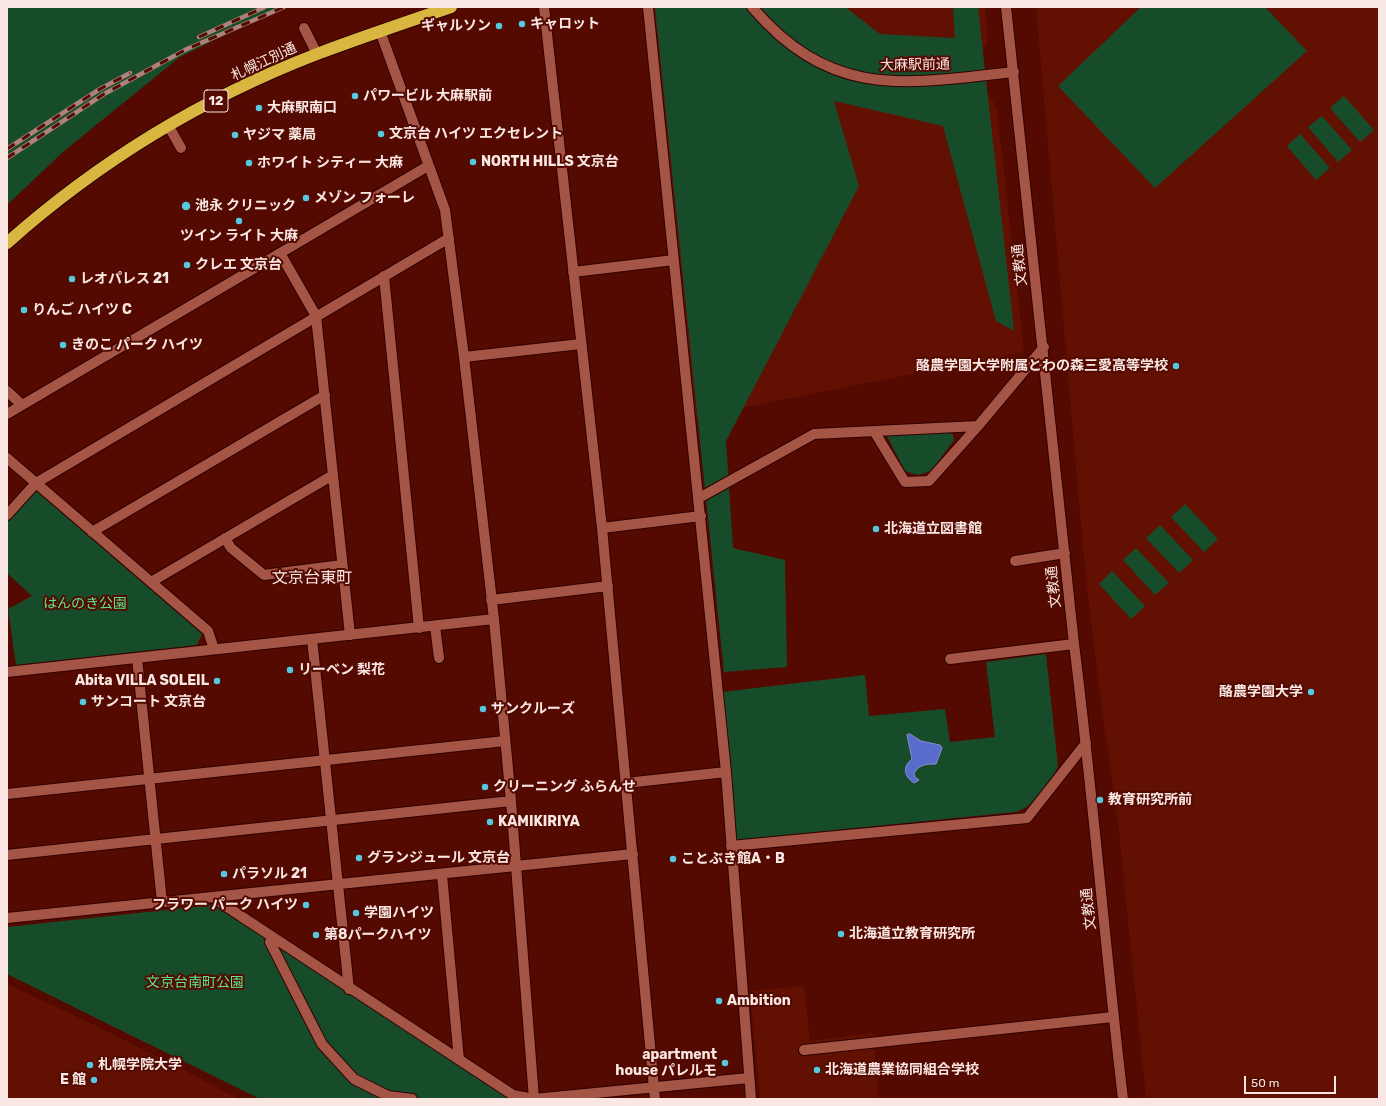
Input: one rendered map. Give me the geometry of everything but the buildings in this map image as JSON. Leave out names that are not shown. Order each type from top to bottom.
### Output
[{"type":"highway","name":"札幌江別通","points":[[7,243],[83,180],[168,125],[258,80],[317,54],[452,7]]},
{"type":"street","points":[[544,7],[608,586],[655,1099]]},
{"type":"street","points":[[648,7],[726,772],[751,1099]]},
{"type":"street","name":"大麻駅前通","points":[[752,7],[774,30],[803,53],[826,65],[858,77],[884,81],[914,82],[1014,72]]},
{"type":"street","points":[[1006,7],[1014,72]]},
{"type":"street","points":[[304,28],[317,54]]},
{"type":"street","points":[[380,32],[445,210],[464,357],[494,619],[511,801],[534,1099]]},
{"type":"street","name":"文教通","points":[[1014,72],[1074,644],[1086,743],[1113,1017],[1123,1099]]},
{"type":"street","points":[[168,125],[181,148]]},
{"type":"street","points":[[7,414],[428,166]]},
{"type":"street","points":[[7,515],[36,483],[449,238]]},
{"type":"street","points":[[280,253],[316,316],[350,636]]},
{"type":"street","points":[[573,272],[674,260]]},
{"type":"street","points":[[384,276],[418,628]]},
{"type":"street","points":[[464,357],[581,344]]},
{"type":"street","points":[[874,431],[904,482],[929,481],[978,426],[1044,347]]},
{"type":"street","points":[[7,391],[22,405]]},
{"type":"street","points":[[92,532],[325,395]]},
{"type":"street","points":[[699,498],[814,434],[978,426]]},
{"type":"street","points":[[7,458],[208,631],[214,649]]},
{"type":"street","points":[[151,582],[333,475]]},
{"type":"street","points":[[602,528],[701,516]]},
{"type":"street","points":[[225,538],[231,548],[264,575],[342,565]]},
{"type":"street","points":[[1015,561],[1065,552]]},
{"type":"street","points":[[492,600],[608,586]]},
{"type":"street","points":[[7,672],[214,649],[350,636],[494,619]]},
{"type":"street","points":[[435,626],[438,658]]},
{"type":"street","points":[[312,639],[349,989]]},
{"type":"street","points":[[950,659],[1074,644]]},
{"type":"street","points":[[137,658],[148,779],[162,902]]},
{"type":"street","points":[[7,794],[505,741]]},
{"type":"street","points":[[732,846],[1027,818],[1086,743]]},
{"type":"street","points":[[626,783],[726,772]]},
{"type":"street","points":[[7,855],[511,801]]},
{"type":"street","points":[[7,918],[442,875],[633,854]]},
{"type":"street","points":[[442,875],[459,1060]]},
{"type":"street","points":[[212,897],[349,989],[513,1095],[534,1099],[749,1078]]},
{"type":"street","points":[[270,942],[322,1044],[354,1079],[388,1096],[412,1099]]},
{"type":"street","points":[[804,1050],[1113,1017]]},
{"type":"shaded area","points":[[654,7],[732,7],[989,95],[997,110],[1024,352],[690,418]]},
{"type":"shaded area","points":[[773,7],[985,7],[988,41],[979,54],[960,61]]},
{"type":"shaded area","points":[[1036,7],[1379,7],[1379,1099],[1146,1099],[1119,831],[1098,681],[1084,559]]},
{"type":"shaded area","name":"札幌学院大学","points":[[7,984],[109,1032],[239,1099],[7,1099]]},
{"type":"shaded area","name":"北海道農業協同組合学校","points":[[804,986],[810,1041],[873,1033],[879,1099],[760,1099],[750,991]]},
{"type":"green space","points":[[7,7],[281,7],[180,57],[64,151],[7,205]]},
{"type":"green space","points":[[655,7],[845,7],[880,34],[955,38],[953,7],[978,7],[1014,331],[996,321],[943,126],[834,101],[859,186],[726,441],[733,548],[785,560],[787,667],[724,672]]},
{"type":"green space","points":[[1141,7],[1265,7],[1307,51],[1155,188],[1058,86]]},
{"type":"green space","points":[[1344,96],[1374,130],[1360,142],[1330,108]]},
{"type":"green space","points":[[1322,116],[1352,150],[1338,162],[1308,127]]},
{"type":"green space","points":[[1300,134],[1330,168],[1316,180],[1287,146]]},
{"type":"green space","points":[[947,431],[953,435],[954,440],[931,471],[918,475],[905,471],[887,436],[892,434]]},
{"type":"green space","name":"はんのき公園","points":[[35,490],[202,634],[197,645],[16,665],[8,609],[32,596],[7,573],[7,522]]},
{"type":"green space","points":[[1185,504],[1218,539],[1204,552],[1171,517]]},
{"type":"green space","points":[[1160,525],[1193,560],[1179,573],[1146,538]]},
{"type":"green space","points":[[1136,548],[1169,583],[1155,595],[1123,560]]},
{"type":"green space","points":[[1112,571],[1145,606],[1131,619],[1099,584]]},
{"type":"green space","points":[[1046,654],[1058,766],[1051,780],[1041,794],[1029,805],[1015,812],[736,840],[722,692],[865,675],[869,716],[945,709],[950,742],[995,737],[986,662]]},
{"type":"green space","name":"文京台南町公園","points":[[213,905],[332,981],[511,1099],[260,1099],[7,974],[7,927]]},
{"type":"water","points":[[910,734],[921,741],[940,745],[942,748],[936,764],[924,765],[916,770],[914,773],[915,777],[919,780],[914,783],[906,774],[907,765],[912,759],[907,735]]},
{"type":"railway","points":[[199,37],[265,7]]},
{"type":"railway","points":[[7,158],[104,94],[187,49],[284,7]]},
{"type":"railway","points":[[7,149],[100,89],[130,73]]},
{"type":"place","name":"キャロット","points":[[522,24]]},
{"type":"place","name":"ギャルソン","points":[[499,26]]},
{"type":"place","name":"パワービル 大麻駅前","points":[[355,96]]},
{"type":"place","name":"大麻駅南口","points":[[259,108]]},
{"type":"place","name":"文京台 ハイツ エクセレント","points":[[381,134]]},
{"type":"place","name":"ヤジマ 薬局","points":[[235,135]]},
{"type":"place","name":"NORTH HILLS 文京台","points":[[473,162]]},
{"type":"place","name":"ホワイト シティー 大麻","points":[[249,163]]},
{"type":"place","name":"メゾン フォーレ","points":[[306,198]]},
{"type":"place","name":"池永 クリニック","points":[[186,206]]},
{"type":"place","name":"ツイン ライト 大麻","points":[[239,221]]},
{"type":"place","name":"クレエ 文京台","points":[[187,265]]},
{"type":"place","name":"レオパレス 21","points":[[72,279]]},
{"type":"place","name":"りんご ハイツ C","points":[[24,310]]},
{"type":"place","name":"きのこ パーク ハイツ","points":[[63,345]]},
{"type":"place","name":"酪農学園大学附属とわの森三愛高等学校","points":[[1176,366]]},
{"type":"place","name":"北海道立図書館","points":[[876,529]]},
{"type":"place","name":"リーベン 梨花","points":[[290,670]]},
{"type":"place","name":"Abita VILLA SOLEIL","points":[[217,681]]},
{"type":"place","name":"酪農学園大学","points":[[1311,692]]},
{"type":"place","name":"サンコート 文京台","points":[[83,702]]},
{"type":"place","name":"サンクルーズ","points":[[483,709]]},
{"type":"place","name":"クリーニング ふらんせ","points":[[485,787]]},
{"type":"place","name":"教育研究所前","points":[[1100,800]]},
{"type":"place","name":"KAMIKIRIYA","points":[[490,822]]},
{"type":"place","name":"グランジュール 文京台","points":[[359,858]]},
{"type":"place","name":"ことぶき館A・B","points":[[673,859]]},
{"type":"place","name":"パラソル 21","points":[[224,874]]},
{"type":"place","name":"フラワー パーク ハイツ","points":[[306,905]]},
{"type":"place","name":"学園ハイツ","points":[[356,913]]},
{"type":"place","name":"北海道立教育研究所","points":[[841,934]]},
{"type":"place","name":"第8パークハイツ","points":[[316,935]]},
{"type":"place","name":"Ambition","points":[[719,1001]]},
{"type":"place","name":"apartment house パレルモ","points":[[725,1063]]},
{"type":"place","name":"札幌学院大学","points":[[90,1065]]},
{"type":"place","name":"北海道農業協同組合学校","points":[[817,1070]]},
{"type":"place","name":"E 館","points":[[94,1080]]},
{"type":"district","name":"文京台東町","points":[[312,578]]}]
